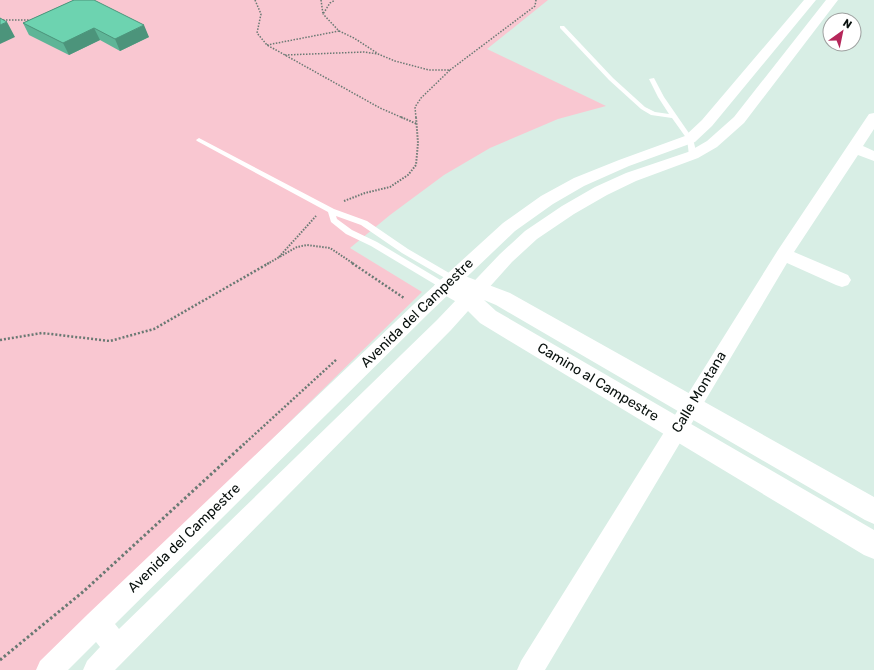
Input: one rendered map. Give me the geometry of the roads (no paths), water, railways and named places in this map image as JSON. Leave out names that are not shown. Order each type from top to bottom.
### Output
[{"type":"street","name":"Avenida del Campestre","points":[[96,670],[473,294],[506,258],[531,235],[568,210],[601,191],[691,147],[707,123],[810,0]]},
{"type":"street","name":"Avenida del Campestre","points":[[49,670],[449,282],[509,228],[547,200],[579,182],[624,163],[691,147],[712,144],[739,120],[832,0]]},
{"type":"street","name":"Calle Montana","points":[[530,670],[784,254],[874,117]]},
{"type":"street","points":[[855,148],[874,156]]},
{"type":"street","points":[[784,254],[842,280]]},
{"type":"street","name":"Camino al Campestre","points":[[449,282],[473,294],[502,299],[874,511]]},
{"type":"street","name":"Camino al Campestre","points":[[473,294],[488,317],[874,545]]},
{"type":"street","points":[[97,623],[118,648]]},
{"type":"lane","points":[[562,27],[611,79],[643,108],[653,114],[674,116]]},
{"type":"lane","points":[[652,79],[691,147]]},
{"type":"lane","name":"Camino al Campestre","points":[[199,140],[331,211],[364,223],[449,282]]},
{"type":"lane","name":"Camino al Campestre","points":[[331,211],[334,220],[349,232],[449,282]]}]
